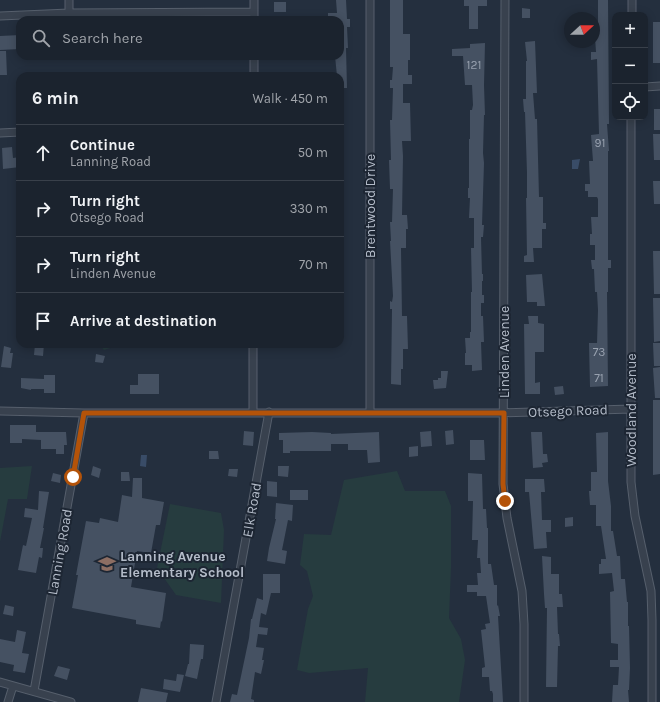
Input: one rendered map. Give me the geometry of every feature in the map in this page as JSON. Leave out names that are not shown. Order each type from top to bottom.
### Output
[{"type":"street","points":[[69,0],[69,13]]},
{"type":"street","points":[[254,0],[254,16]]},
{"type":"street","name":"Brentwood Drive","points":[[370,0],[370,412]]},
{"type":"street","name":"Linden Avenue","points":[[504,0],[503,484],[510,536],[519,572],[524,608],[524,702]]},
{"type":"street","points":[[632,0],[632,12]]},
{"type":"street","points":[[0,16],[69,13],[254,12]]},
{"type":"street","points":[[254,60],[254,72]]},
{"type":"street","points":[[648,87],[660,86]]},
{"type":"street","name":"Woodland Avenue","points":[[631,120],[632,499],[648,575],[652,606],[652,702]]},
{"type":"street","points":[[0,133],[16,132]]},
{"type":"street","points":[[253,348],[254,412]]},
{"type":"street","name":"Otsego Road","points":[[0,411],[84,413],[504,413],[631,409]]},
{"type":"street","name":"Elk Road","points":[[216,702],[270,412]]},
{"type":"street","name":"Lanning Road","points":[[34,691],[84,413]]},
{"type":"street","points":[[0,682],[71,702]]},
{"type":"street","points":[[8,702],[13,686]]},
{"type":"green space","points":[[32,466],[27,499],[8,499],[0,542],[0,468]]},
{"type":"green space","points":[[397,471],[405,491],[445,491],[451,506],[449,618],[461,639],[465,660],[459,702],[365,702],[368,668],[309,673],[297,670],[308,609],[313,596],[307,571],[300,565],[304,534],[331,535],[344,480]]},
{"type":"green space","points":[[170,504],[221,513],[224,530],[221,603],[176,595],[157,568]]},
{"type":"water","points":[[580,159],[578,169],[572,169],[572,160]]},
{"type":"water","points":[[141,455],[147,455],[146,467],[140,466]]},
{"type":"building","points":[[336,0],[346,0],[347,19],[350,19],[350,27],[347,27],[348,48],[346,48],[347,88],[344,88],[344,72],[337,72],[335,60],[344,60],[344,16],[328,16],[328,13],[337,13]]},
{"type":"building","points":[[390,0],[403,0],[403,34],[410,34],[410,60],[408,60],[408,75],[412,75],[412,84],[403,84],[403,103],[410,103],[411,141],[402,141],[402,215],[407,215],[408,229],[406,229],[406,248],[401,248],[402,316],[407,316],[408,349],[403,349],[401,385],[391,384],[392,309],[390,309],[390,301],[392,302],[393,296],[390,222],[392,222],[393,189],[390,189],[389,160],[391,160],[390,120],[392,120],[393,88],[390,88],[390,80],[392,80],[393,67],[390,67]]},
{"type":"building","points":[[464,0],[487,0],[487,6],[478,6],[478,29],[469,29],[469,6],[464,6]]},
{"type":"building","points":[[598,0],[608,0],[608,260],[611,260],[611,268],[608,268],[607,292],[608,386],[590,387],[589,343],[597,343],[598,310],[597,292],[595,292],[594,269],[592,269],[591,260],[595,260],[595,245],[590,245],[590,234],[592,234],[591,217],[598,217],[598,199],[597,197],[588,197],[588,191],[585,191],[585,184],[590,184],[589,161],[593,161],[591,135],[599,134],[597,59],[591,60],[591,52],[596,52],[596,48],[600,48],[600,12],[598,12]]},
{"type":"building","points":[[274,2],[286,2],[286,12],[274,12]]},
{"type":"building","points":[[522,8],[530,9],[530,18],[522,18]]},
{"type":"building","points":[[653,22],[660,22],[660,63],[653,63]]},
{"type":"building","points":[[16,35],[16,49],[0,50],[0,36]]},
{"type":"building","points":[[535,41],[537,93],[533,93],[535,119],[537,119],[539,197],[543,197],[543,223],[546,223],[546,229],[542,229],[542,248],[533,248],[534,262],[524,262],[524,256],[527,255],[527,173],[525,112],[523,99],[526,99],[527,61],[525,42]]},
{"type":"building","points":[[485,43],[482,225],[484,225],[483,237],[481,237],[483,274],[482,295],[484,295],[484,303],[481,303],[481,316],[483,316],[484,342],[481,342],[482,370],[472,371],[472,365],[465,365],[465,338],[470,338],[471,332],[471,248],[474,248],[474,218],[469,218],[470,198],[468,198],[470,110],[472,110],[473,105],[472,85],[465,85],[463,56],[452,56],[452,49],[470,48],[470,44]]},
{"type":"building","points":[[0,51],[6,51],[7,75],[0,75]]},
{"type":"building","points":[[654,109],[660,109],[660,130],[654,130]]},
{"type":"building","points":[[653,134],[660,134],[660,160],[654,160]]},
{"type":"building","points":[[12,147],[13,158],[16,158],[16,167],[3,169],[2,148]]},
{"type":"building","points":[[653,181],[660,181],[660,204],[654,204]]},
{"type":"building","points":[[653,251],[660,251],[660,294],[654,294]]},
{"type":"building","points":[[542,274],[545,306],[537,306],[537,302],[527,302],[526,275]]},
{"type":"building","points":[[653,298],[660,298],[660,341],[654,342]]},
{"type":"building","points":[[528,316],[538,316],[538,323],[544,324],[544,352],[535,352],[535,383],[540,382],[540,394],[525,394],[524,324],[529,324]]},
{"type":"building","points":[[653,343],[660,343],[660,366],[654,366]]},
{"type":"building","points":[[4,346],[11,348],[10,353],[13,353],[11,368],[1,367]]},
{"type":"building","points":[[35,348],[44,348],[43,356],[34,355]]},
{"type":"building","points":[[96,354],[105,356],[103,363],[95,362]]},
{"type":"building","points":[[660,367],[660,398],[655,398],[653,368]]},
{"type":"building","points":[[441,371],[448,371],[446,388],[434,389],[433,380],[438,380],[438,378],[441,378]]},
{"type":"building","points":[[138,374],[159,374],[159,394],[130,394],[130,385],[138,385]]},
{"type":"building","points":[[44,375],[55,375],[55,393],[44,393],[44,389],[31,390],[21,388],[21,378],[44,379]]},
{"type":"building","points":[[563,386],[564,394],[555,395],[554,387]]},
{"type":"building","points":[[653,400],[660,400],[660,474],[653,475]]},
{"type":"building","points":[[10,425],[36,425],[36,432],[66,432],[67,445],[64,445],[64,454],[56,454],[56,449],[41,449],[41,440],[22,439],[22,443],[10,443]]},
{"type":"building","points":[[453,430],[454,444],[446,445],[445,431]]},
{"type":"building","points":[[244,431],[254,432],[253,446],[243,445]]},
{"type":"building","points":[[431,431],[432,446],[421,447],[420,432]]},
{"type":"building","points":[[312,432],[331,434],[379,432],[380,462],[368,463],[367,450],[348,450],[348,444],[331,444],[331,451],[290,451],[290,453],[283,453],[283,440],[279,440],[279,433]]},
{"type":"building","points":[[531,432],[542,432],[543,454],[547,454],[548,462],[542,463],[543,467],[533,468]]},
{"type":"building","points":[[608,432],[608,481],[611,506],[611,531],[613,531],[617,556],[620,556],[621,579],[625,579],[628,602],[630,668],[628,690],[629,702],[612,702],[613,685],[618,685],[619,667],[610,667],[610,660],[618,660],[618,644],[611,643],[610,592],[614,591],[612,573],[599,574],[599,564],[601,564],[601,559],[606,559],[601,526],[596,526],[596,505],[590,505],[589,491],[591,491],[591,472],[597,472],[596,433]]},
{"type":"building","points":[[470,440],[484,440],[485,460],[470,460]]},
{"type":"building","points":[[418,446],[418,456],[409,457],[409,447]]},
{"type":"building","points":[[209,451],[218,451],[219,459],[209,459]]},
{"type":"building","points":[[93,466],[101,469],[99,478],[91,475]]},
{"type":"building","points":[[278,466],[289,466],[288,477],[278,476]]},
{"type":"building","points":[[229,469],[238,469],[237,477],[228,476]]},
{"type":"building","points":[[121,472],[129,472],[130,481],[121,481]]},
{"type":"building","points":[[53,473],[61,475],[60,483],[51,481]]},
{"type":"building","points":[[468,473],[482,474],[483,509],[486,509],[488,528],[488,564],[491,564],[494,585],[497,585],[497,606],[498,605],[500,616],[498,616],[503,702],[493,702],[493,694],[492,691],[490,691],[489,677],[482,677],[482,668],[485,667],[481,630],[486,629],[485,624],[490,623],[486,596],[477,596],[477,592],[467,592],[467,585],[478,585],[477,573],[481,573],[480,558],[477,558],[478,540],[472,540],[473,501],[468,501]]},
{"type":"building","name":"Lanning Avenue Elementary School","points":[[133,478],[142,478],[142,498],[164,502],[160,525],[156,525],[151,553],[137,551],[131,587],[166,593],[160,628],[136,624],[136,620],[72,608],[78,575],[76,575],[86,521],[99,523],[100,518],[118,522],[122,495],[132,497]]},
{"type":"building","points":[[525,479],[544,479],[545,492],[541,492],[542,520],[551,520],[551,532],[546,532],[547,548],[534,549],[529,492],[525,492]]},
{"type":"building","points":[[267,481],[277,482],[277,497],[267,496]]},
{"type":"building","points":[[290,490],[308,490],[308,500],[290,500]]},
{"type":"building","points":[[39,491],[49,492],[40,548],[43,548],[42,558],[39,557],[36,573],[18,570],[23,545],[26,546],[32,518],[24,517],[25,508],[38,510]]},
{"type":"building","points":[[276,503],[293,505],[292,521],[288,520],[282,550],[287,551],[285,564],[267,561],[276,519]]},
{"type":"building","points":[[573,517],[573,526],[565,527],[565,518]]},
{"type":"building","points":[[542,556],[551,557],[551,574],[559,574],[559,594],[562,594],[563,607],[557,607],[560,646],[558,646],[557,687],[546,687],[547,608],[545,608]]},
{"type":"building","points":[[263,574],[280,574],[280,593],[271,593],[266,615],[261,613],[259,627],[268,628],[267,635],[258,634],[256,647],[264,648],[262,660],[264,660],[261,674],[255,672],[251,699],[254,700],[254,702],[230,702],[232,694],[237,695],[249,638],[251,619],[257,598],[263,600]]},
{"type":"building","points":[[5,605],[14,607],[13,616],[3,614]]},
{"type":"building","points":[[17,630],[26,632],[22,653],[29,654],[25,673],[13,671],[14,665],[0,662],[0,639],[15,642]]},
{"type":"building","points":[[190,644],[204,645],[203,659],[201,659],[197,679],[185,676],[189,664]]},
{"type":"building","points":[[58,666],[70,669],[67,680],[54,676]]},
{"type":"building","points":[[177,674],[184,675],[180,692],[163,689],[164,679],[176,681]]},
{"type":"building","points":[[141,688],[168,693],[166,702],[138,702]]},
{"type":"place","name":"Lanning Avenue Elementary School","points":[[107,564]]},
{"type":"route","points":[[73,477],[84,413],[504,413],[503,484],[505,501]]}]
